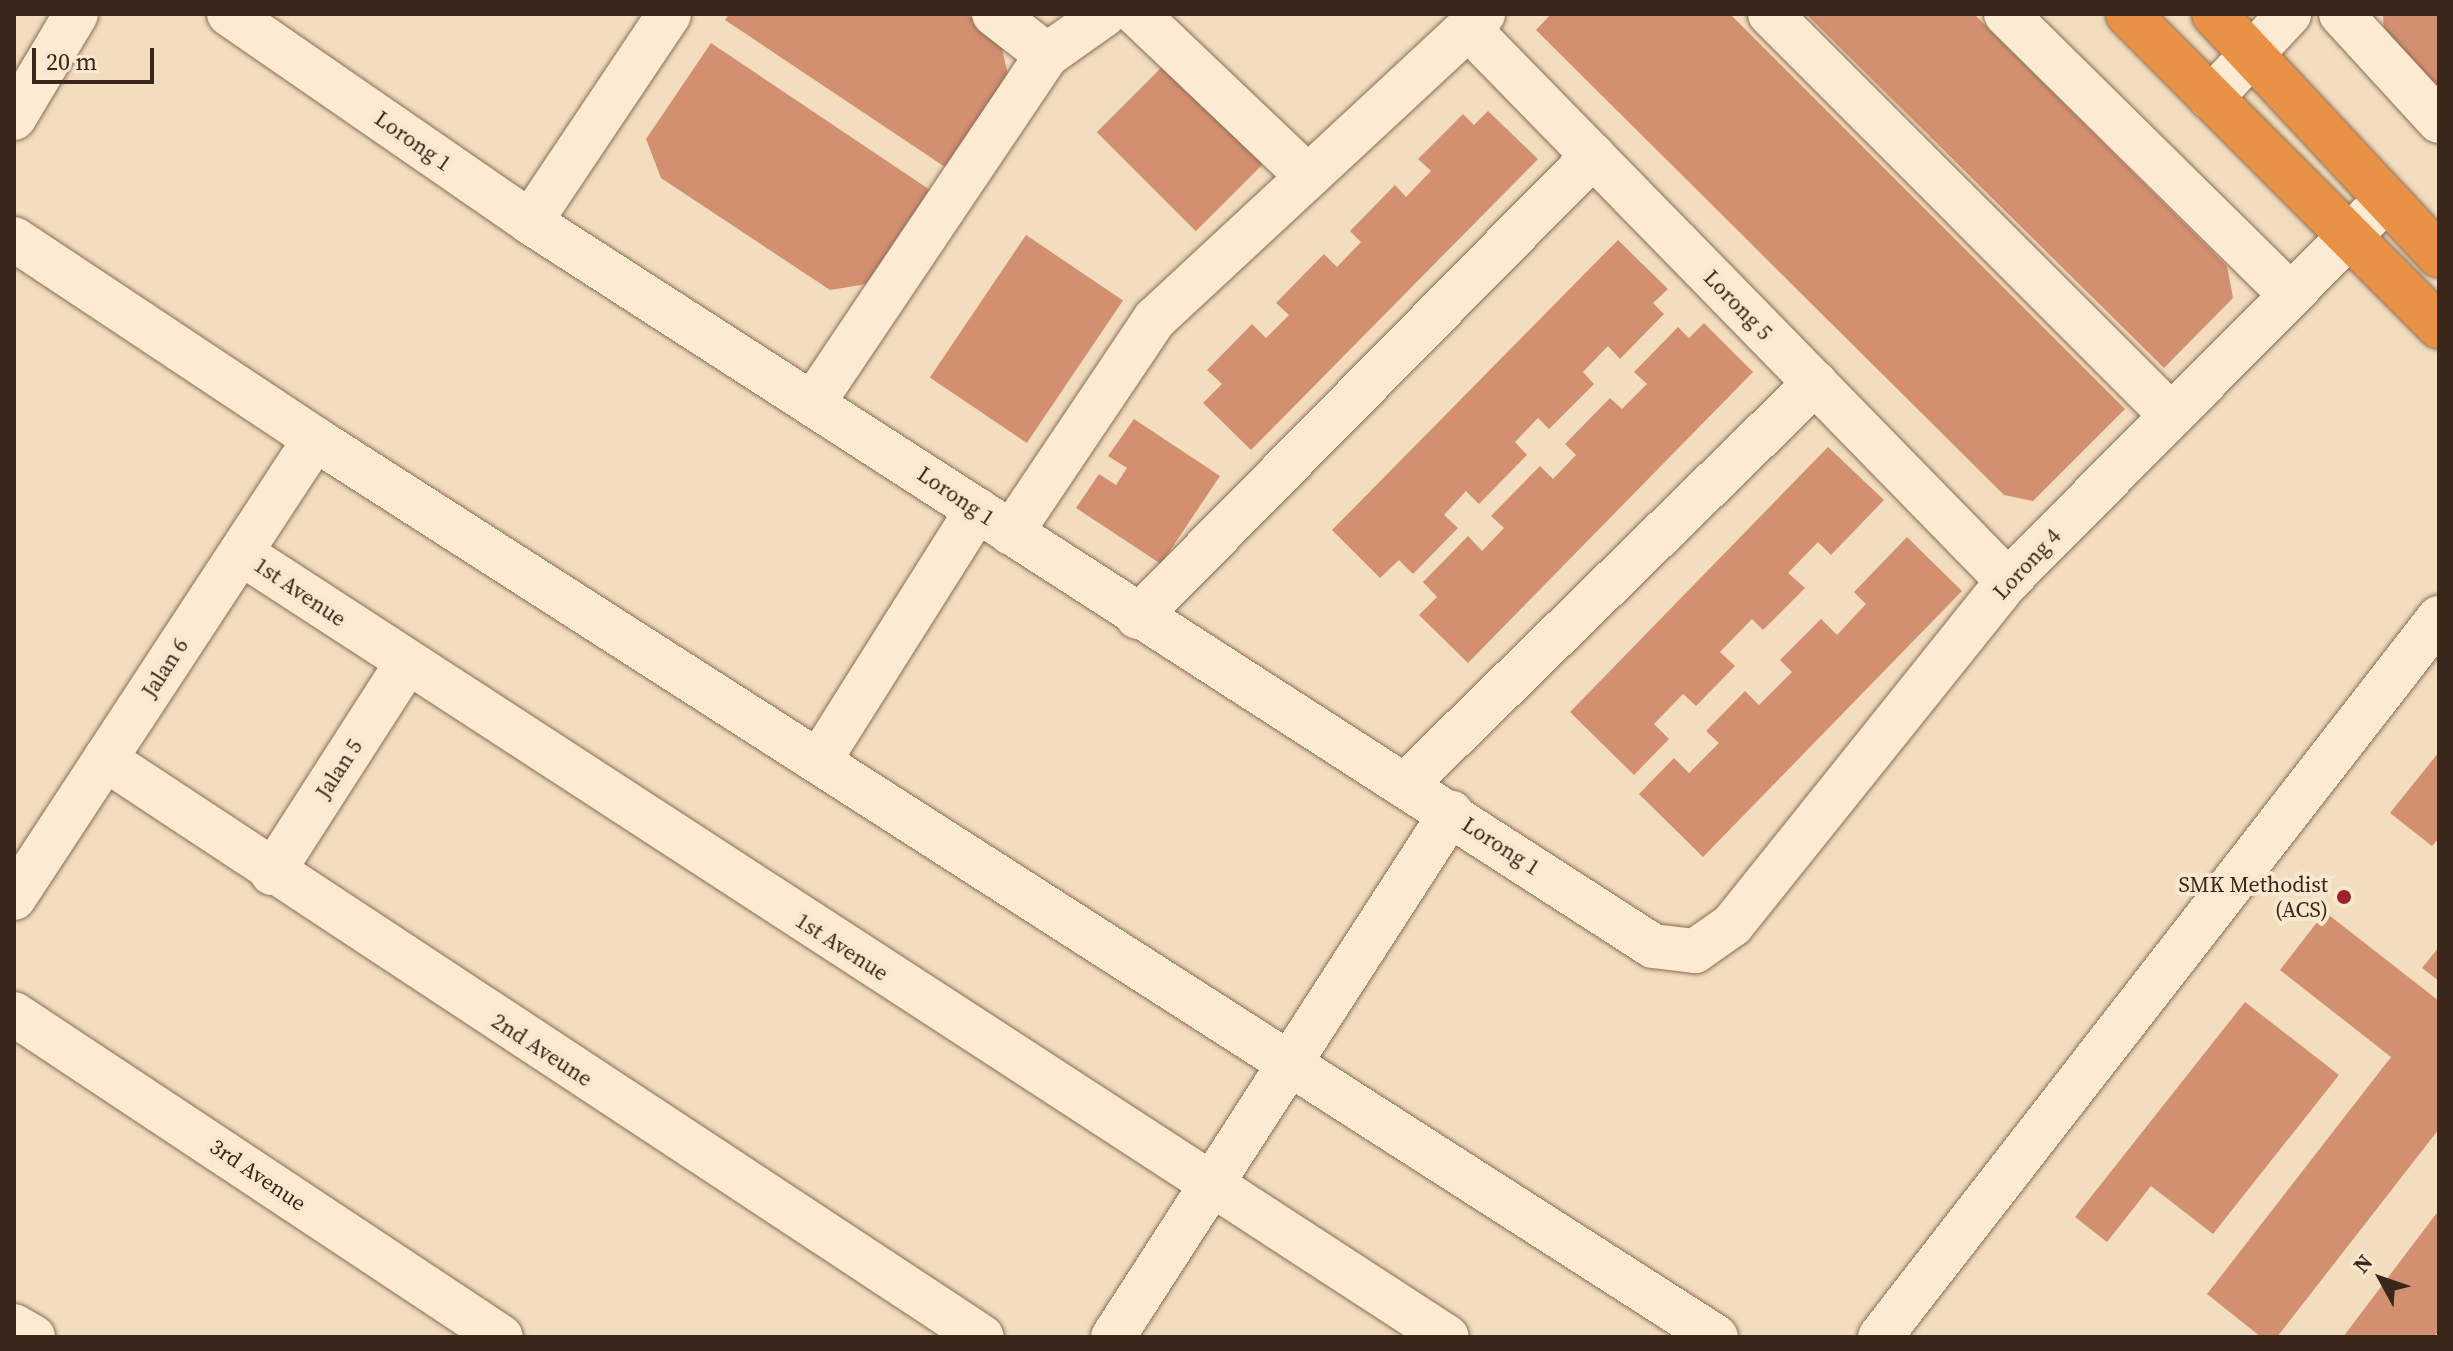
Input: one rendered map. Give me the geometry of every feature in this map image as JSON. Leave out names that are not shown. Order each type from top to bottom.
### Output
[{"type":"highway","points":[[2128,14],[2439,326]]},
{"type":"highway","points":[[2214,14],[2254,53],[2386,199],[2436,248]]},
{"type":"street","points":[[14,118],[76,14]]},
{"type":"street","name":"Lorong 1","points":[[229,14],[530,222],[1138,617],[1406,784],[1653,946],[1695,951]]},
{"type":"street","points":[[530,222],[669,14]]},
{"type":"street","points":[[994,14],[1047,55]]},
{"type":"street","points":[[813,403],[1047,55],[1105,14]]},
{"type":"street","points":[[1137,14],[1308,177]]},
{"type":"street","points":[[1770,14],[2171,415]]},
{"type":"street","points":[[2006,14],[2290,294]]},
{"type":"street","points":[[2211,98],[2289,14]]},
{"type":"street","points":[[2341,14],[2439,121]]},
{"type":"street","points":[[819,761],[994,521],[1155,319],[1476,21]]},
{"type":"street","name":"Lorong 5","points":[[1476,21],[1593,156],[2008,581]]},
{"type":"street","points":[[1138,617],[1593,156]]},
{"type":"street","name":"Lorong 4","points":[[1695,951],[1732,925],[2008,581],[2386,199]]},
{"type":"street","points":[[14,239],[315,439],[1716,1337]]},
{"type":"street","points":[[1406,784],[1815,383]]},
{"type":"street","name":"Jalan 6","points":[[14,898],[315,439]]},
{"type":"street","name":"1st Avenue","points":[[241,553],[406,664],[1447,1337]]},
{"type":"street","points":[[1880,1337],[2439,618]]},
{"type":"street","name":"Jalan 5","points":[[272,873],[406,664]]},
{"type":"street","name":"2nd Aveune","points":[[105,759],[272,873],[982,1337]]},
{"type":"street","points":[[1113,1337],[1451,813]]},
{"type":"street","name":"3rd Avenue","points":[[14,1014],[501,1337]]},
{"type":"street","points":[[14,1326],[33,1337]]},
{"type":"building","points":[[729,14],[966,14],[999,36],[1009,79],[948,169],[725,20]]},
{"type":"building","points":[[1551,14],[1730,14],[2125,409],[2033,501],[2004,495],[1536,30]]},
{"type":"building","points":[[1806,14],[1974,14],[2227,266],[2233,298],[2164,368]]},
{"type":"building","points":[[2383,14],[2439,14],[2439,92],[2384,37]]},
{"type":"building","points":[[711,43],[933,192],[873,283],[830,290],[661,178],[646,139]]},
{"type":"building","points":[[1171,58],[1270,157],[1196,231],[1097,132]]},
{"type":"building","points":[[1488,111],[1538,159],[1251,450],[1203,403],[1222,384],[1207,370],[1252,324],[1266,338],[1289,315],[1276,303],[1324,254],[1337,267],[1361,242],[1350,231],[1395,185],[1406,197],[1431,171],[1418,159],[1463,114],[1474,125]]},
{"type":"building","points":[[1026,235],[1123,300],[1027,443],[930,378]]},
{"type":"building","points":[[1618,240],[1668,289],[1653,303],[1664,314],[1620,359],[1608,346],[1583,372],[1594,384],[1549,429],[1538,418],[1515,442],[1527,455],[1479,504],[1466,491],[1444,515],[1458,528],[1413,574],[1399,560],[1380,578],[1332,530]]},
{"type":"building","points":[[1704,323],[1753,372],[1468,663],[1419,615],[1437,597],[1423,582],[1468,536],[1482,551],[1504,528],[1491,516],[1540,466],[1553,479],[1576,455],[1565,444],[1610,398],[1622,409],[1647,384],[1634,372],[1678,327],[1689,338]]},
{"type":"building","points":[[1134,419],[1220,476],[1161,564],[1076,508],[1099,474],[1116,485],[1127,468],[1108,456]]},
{"type":"building","points":[[1828,447],[1884,500],[1831,555],[1818,542],[1788,573],[1805,588],[1763,630],[1752,619],[1720,652],[1735,666],[1696,706],[1683,694],[1654,724],[1669,739],[1634,775],[1570,712]]},
{"type":"building","points":[[1907,537],[1962,591],[1703,857],[1639,794],[1674,758],[1689,773],[1719,743],[1706,731],[1745,691],[1759,705],[1792,672],[1780,660],[1821,619],[1837,635],[1866,604],[1854,592]]},
{"type":"building","points":[[2439,752],[2439,838],[2432,846],[2390,813]]},
{"type":"building","points":[[2325,912],[2439,1001],[2439,1129],[2277,1337],[2261,1337],[2207,1294],[2391,1057],[2280,970]]},
{"type":"building","points":[[2439,947],[2439,981],[2422,968]]},
{"type":"building","points":[[2245,1002],[2339,1075],[2213,1234],[2151,1186],[2107,1242],[2075,1217]]},
{"type":"building","points":[[2439,1210],[2439,1330],[2434,1337],[2343,1337]]},
{"type":"place","name":"SMK Methodist (ACS)","points":[[2344,897]]}]
